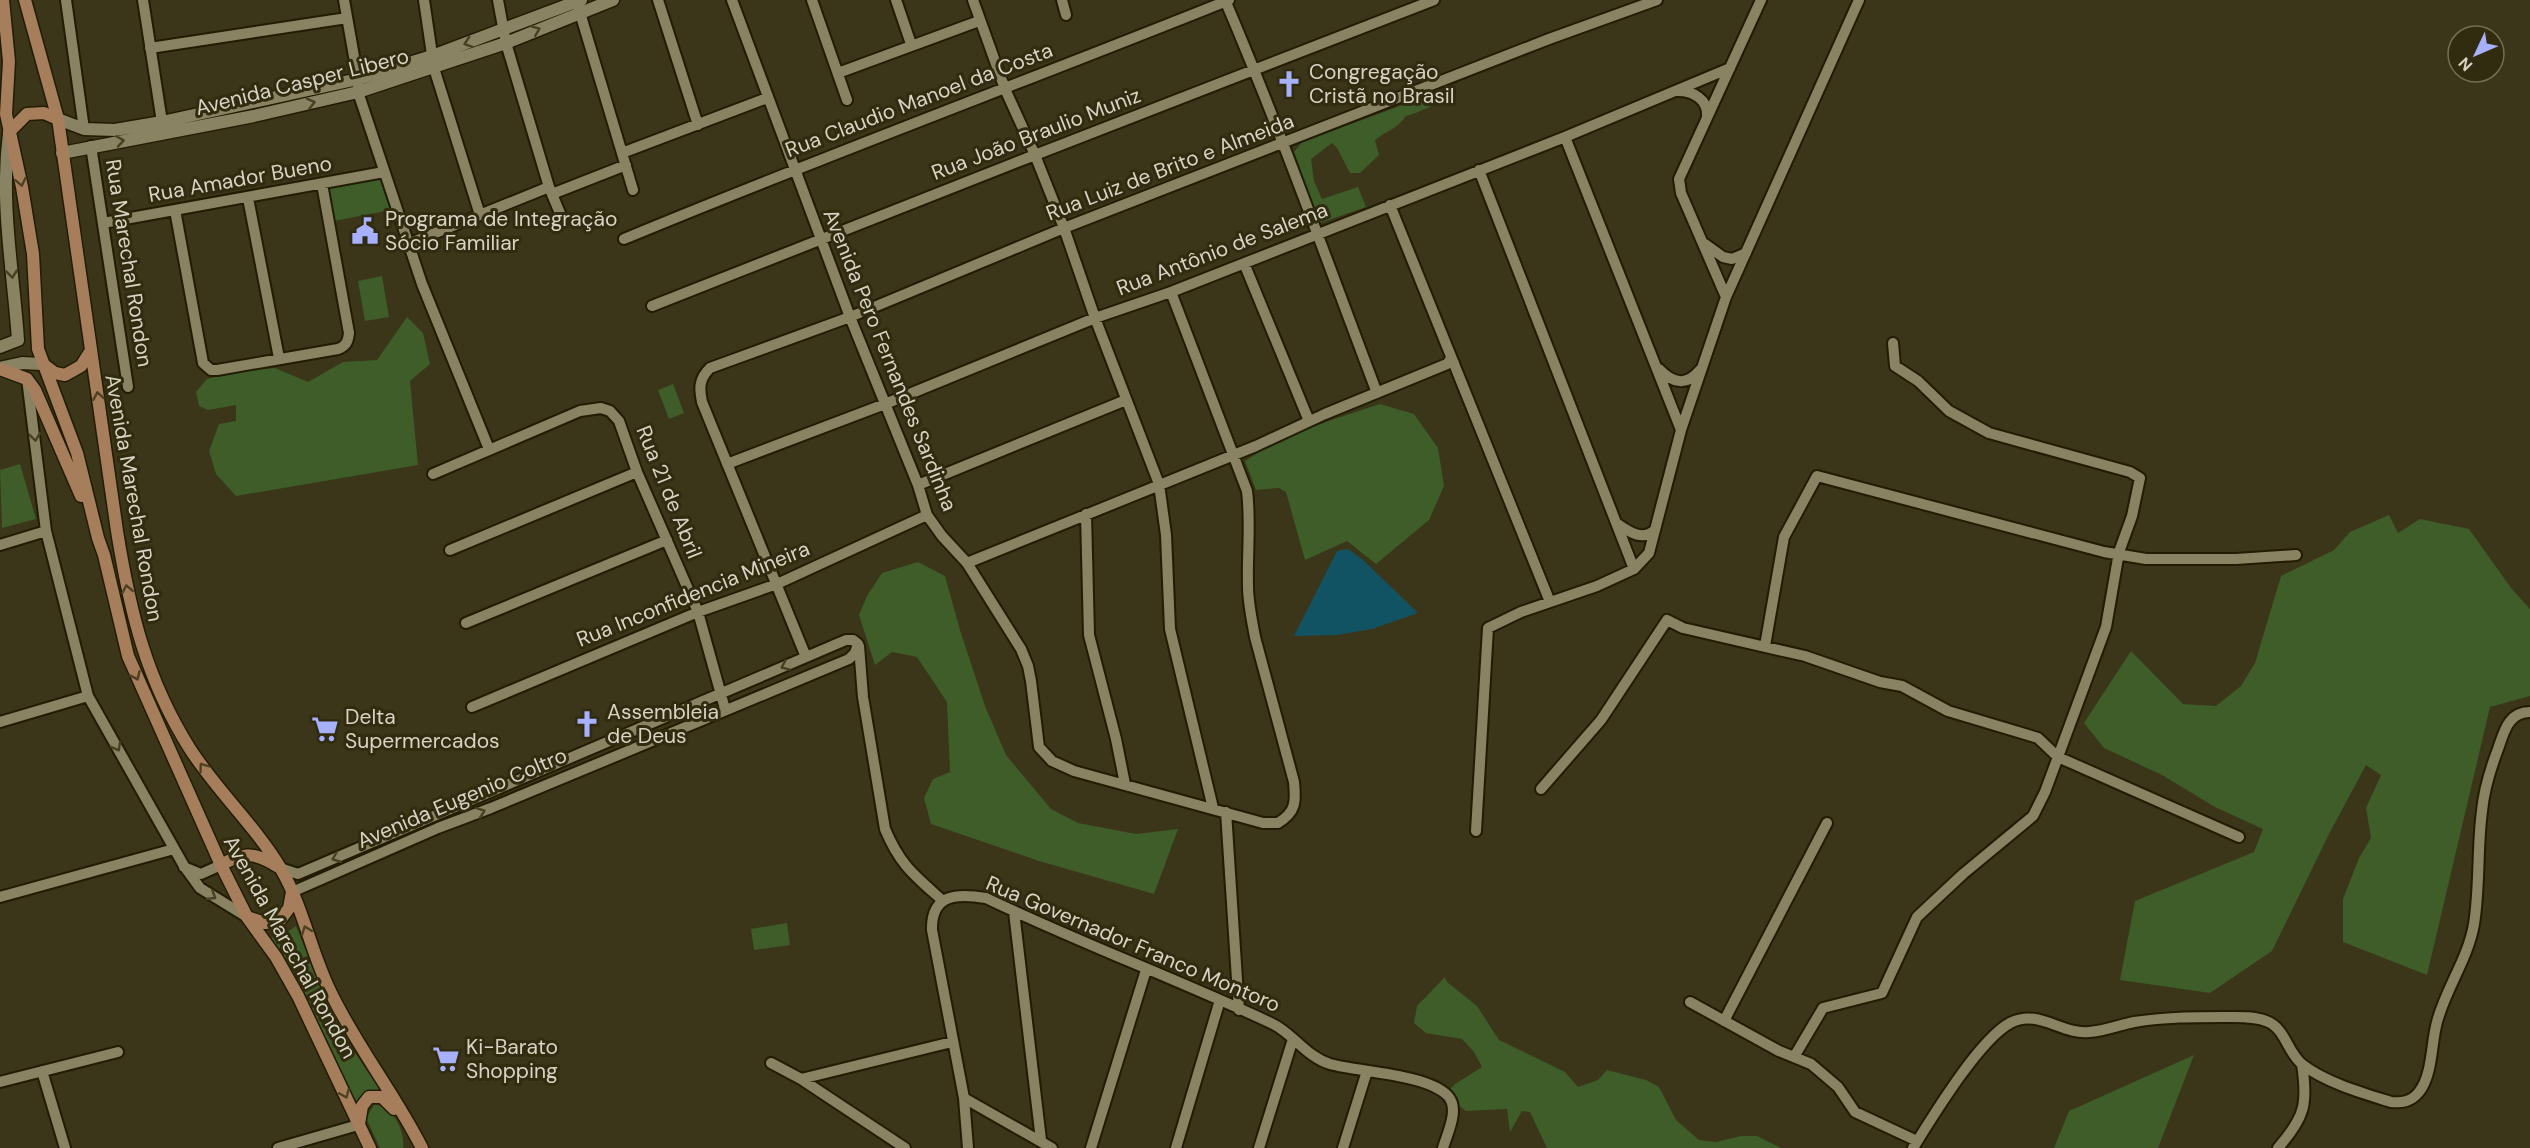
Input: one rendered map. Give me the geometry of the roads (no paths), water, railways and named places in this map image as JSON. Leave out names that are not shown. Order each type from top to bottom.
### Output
[{"type":"main road","name":"Avenida Marechal Rondon","points":[[3,0],[9,61],[6,114],[22,187],[33,254],[37,338],[42,364],[77,453],[128,656],[221,865],[247,917],[276,957],[298,996],[370,1148]]},
{"type":"main road","name":"Avenida Marechal Rondon","points":[[25,0],[58,118],[90,352],[127,595],[144,654],[165,702],[190,749],[280,868],[292,892],[330,991],[351,1031],[423,1148]]},
{"type":"main road","points":[[9,132],[27,114],[44,113],[58,118]]},
{"type":"main road","points":[[42,364],[56,374],[65,375],[81,366],[90,352]]},
{"type":"main road","points":[[0,369],[27,379],[35,390],[98,538]]},
{"type":"main road","points":[[221,865],[243,855],[263,858],[280,868]]},
{"type":"main road","points":[[231,885],[234,870],[243,855]]},
{"type":"main road","points":[[247,917],[264,924],[279,922],[289,908],[292,892]]},
{"type":"main road","points":[[358,1125],[364,1101],[369,1097],[377,1096],[386,1100],[412,1129],[411,1148]]},
{"type":"street","points":[[66,0],[84,129]]},
{"type":"street","points":[[143,0],[162,122]]},
{"type":"street","points":[[344,0],[358,79],[358,92],[422,284],[489,449],[433,474]]},
{"type":"street","points":[[424,0],[434,69],[480,215]]},
{"type":"street","points":[[498,0],[504,37],[550,191],[562,218]]},
{"type":"street","name":"Avenida Casper Libero","points":[[62,153],[185,130],[358,92],[434,69],[579,4],[613,0]]},
{"type":"street","points":[[658,0],[698,125]]},
{"type":"street","name":"Avenida Pero Fernandes Sardinha","points":[[732,0],[850,318],[918,485],[927,515],[942,536],[967,563],[1021,650],[1028,666],[1036,735],[1042,753],[1063,767],[1125,784]]},
{"type":"street","points":[[812,0],[847,100]]},
{"type":"street","points":[[896,0],[911,44]]},
{"type":"street","points":[[973,0],[1005,89],[1035,154],[1064,228],[1095,318],[1160,484],[1166,535],[1170,629],[1212,808]]},
{"type":"street","points":[[1062,0],[1066,15]]},
{"type":"street","points":[[1227,0],[1377,393]]},
{"type":"street","name":"Rua Claudio Manoel da Costa","points":[[624,239],[794,169],[1005,89],[1227,0]]},
{"type":"street","name":"Rua João Braulio Muniz","points":[[652,306],[1035,154],[1434,0]]},
{"type":"street","name":"Rua Luiz de Brito e Almeida","points":[[727,464],[700,392],[702,378],[710,368],[850,318],[1064,228],[1282,145],[1549,39],[1656,0]]},
{"type":"street","points":[[1726,297],[1681,193],[1679,180],[1761,0]]},
{"type":"street","points":[[1476,831],[1488,628],[1550,602],[1597,586],[1634,569],[1649,554],[1681,430],[1726,297],[1859,0]]},
{"type":"street","points":[[579,4],[633,190]]},
{"type":"street","points":[[150,48],[347,18]]},
{"type":"street","points":[[838,73],[911,44],[979,21]]},
{"type":"street","name":"Avenida Casper Libero","points":[[58,118],[84,129],[115,129],[162,122],[358,79],[504,37]]},
{"type":"street","name":"Rua Antônio de Salema","points":[[727,464],[885,404],[1095,318],[1171,292],[1565,137],[1730,68]]},
{"type":"street","points":[[1675,91],[1687,91],[1699,98],[1707,109],[1706,119]]},
{"type":"street","points":[[622,153],[767,98]]},
{"type":"street","points":[[0,347],[18,340],[5,213],[5,165],[9,132]]},
{"type":"street","points":[[1565,137],[1681,430]]},
{"type":"street","name":"Rua Marechal Rondon","points":[[90,146],[128,387]]},
{"type":"street","points":[[408,244],[480,215],[626,165]]},
{"type":"street","points":[[1479,170],[1634,569]]},
{"type":"street","name":"Rua Amador Bueno","points":[[103,223],[384,172]]},
{"type":"street","points":[[175,210],[202,363],[211,370],[217,370],[338,349],[348,341],[349,333],[322,184]]},
{"type":"street","points":[[248,198],[279,358]]},
{"type":"street","points":[[1390,205],[1550,602]]},
{"type":"street","points":[[1704,244],[1723,257],[1732,260],[1746,252]]},
{"type":"street","points":[[1244,263],[1309,421]]},
{"type":"street","points":[[1086,514],[1089,635],[1116,739],[1125,784],[1263,823],[1278,823],[1293,811],[1296,802],[1294,782],[1255,637],[1248,588],[1250,511],[1248,491],[1171,292]]},
{"type":"street","points":[[1794,1057],[1823,1008],[1882,993],[1917,917],[1962,874],[2033,816],[2045,792],[2106,627],[2118,554],[2132,516],[2140,478],[2130,472],[1989,433],[1948,411],[1918,381],[1895,366],[1893,343]]},
{"type":"street","points":[[967,563],[1256,446],[1309,421],[1447,364],[1450,360],[1455,363]]},
{"type":"street","points":[[0,369],[22,363],[42,364]]},
{"type":"street","points":[[1656,367],[1677,382],[1691,379],[1702,367]]},
{"type":"street","points":[[27,379],[46,531],[88,696],[184,866],[200,888],[247,917]]},
{"type":"street","points":[[918,485],[1126,400]]},
{"type":"street","name":"Rua 21 de Abril","points":[[489,449],[580,411],[593,407],[610,411],[623,428],[637,472],[698,612],[722,692],[725,710]]},
{"type":"street","points":[[727,464],[806,657]]},
{"type":"street","points":[[450,550],[637,472]]},
{"type":"street","points":[[1765,646],[1784,537],[1817,476],[2118,554],[2146,559],[2236,559],[2296,555]]},
{"type":"street","name":"Rua Inconfidencia Mineira","points":[[472,707],[698,612],[777,584],[927,515]]},
{"type":"street","points":[[1617,523],[1636,535],[1651,534],[1655,530]]},
{"type":"street","points":[[0,545],[46,531]]},
{"type":"street","points":[[466,623],[667,540]]},
{"type":"street","points":[[1541,789],[1601,720],[1666,620],[1683,628],[1805,656],[1880,682],[1902,686],[1948,711],[2038,738],[2058,757],[2239,837]]},
{"type":"street","name":"Avenida Eugenio Coltro","points":[[280,868],[298,874],[846,640],[853,640],[858,644],[855,653],[849,659],[438,828],[292,892]]},
{"type":"street","points":[[858,644],[863,697],[885,829],[893,848],[906,868],[943,901],[932,916],[932,930],[964,1098],[968,1148]]},
{"type":"street","points":[[0,722],[88,696]]},
{"type":"street","points":[[1690,1002],[1811,1064],[1838,1087],[1855,1112],[1915,1145],[1986,1044],[2001,1029],[2021,1019],[2045,1020],[2078,1032],[2090,1032],[2160,1018],[2186,1016],[2250,1018],[2276,1025],[2291,1052],[2302,1064],[2318,1074],[2391,1102],[2403,1103],[2419,1092],[2425,1081],[2437,1022],[2474,925],[2481,813],[2487,780],[2504,731],[2513,717],[2523,712],[2530,712]]},
{"type":"street","points":[[574,757],[580,770]]},
{"type":"street","points":[[1226,812],[1239,1010]]},
{"type":"street","points":[[432,818],[438,828]]},
{"type":"street","points":[[1724,1021],[1827,823]]},
{"type":"street","points":[[0,897],[174,849]]},
{"type":"street","points":[[184,866],[201,874],[221,865]]},
{"type":"street","name":"Rua Governador Franco Montoro","points":[[943,901],[957,896],[986,898],[1273,1024],[1317,1059],[1407,1078],[1446,1094],[1452,1105],[1452,1118],[1443,1148]]},
{"type":"street","points":[[1014,912],[1041,1140]]},
{"type":"street","points":[[1091,1148],[1146,970]]},
{"type":"street","points":[[1176,1148],[1220,1000]]},
{"type":"street","points":[[1259,1148],[1293,1039]]},
{"type":"street","points":[[801,1078],[952,1042]]},
{"type":"street","points":[[0,1082],[118,1052]]},
{"type":"street","points":[[771,1063],[801,1078],[905,1148]]},
{"type":"street","points":[[2278,1148],[2300,1119],[2306,1093],[2302,1064]]},
{"type":"street","points":[[42,1071],[65,1148]]},
{"type":"street","points":[[1343,1148],[1367,1071]]},
{"type":"street","points":[[964,1098],[1052,1148]]},
{"type":"street","points":[[278,1148],[358,1125]]},
{"type":"water","points":[[1348,549],[1362,559],[1418,613],[1372,629],[1337,635],[1294,636],[1337,551]]},
{"type":"place","name":"Congregação Cristã no Brasil","points":[[1289,84]]},
{"type":"place","name":"Programa de Integração Sócio Familiar","points":[[365,231]]},
{"type":"place","name":"Assembleia de Deus","points":[[587,724]]},
{"type":"place","name":"Delta Supermercados","points":[[325,729]]},
{"type":"place","name":"Ki-Barato Shopping","points":[[446,1059]]}]
